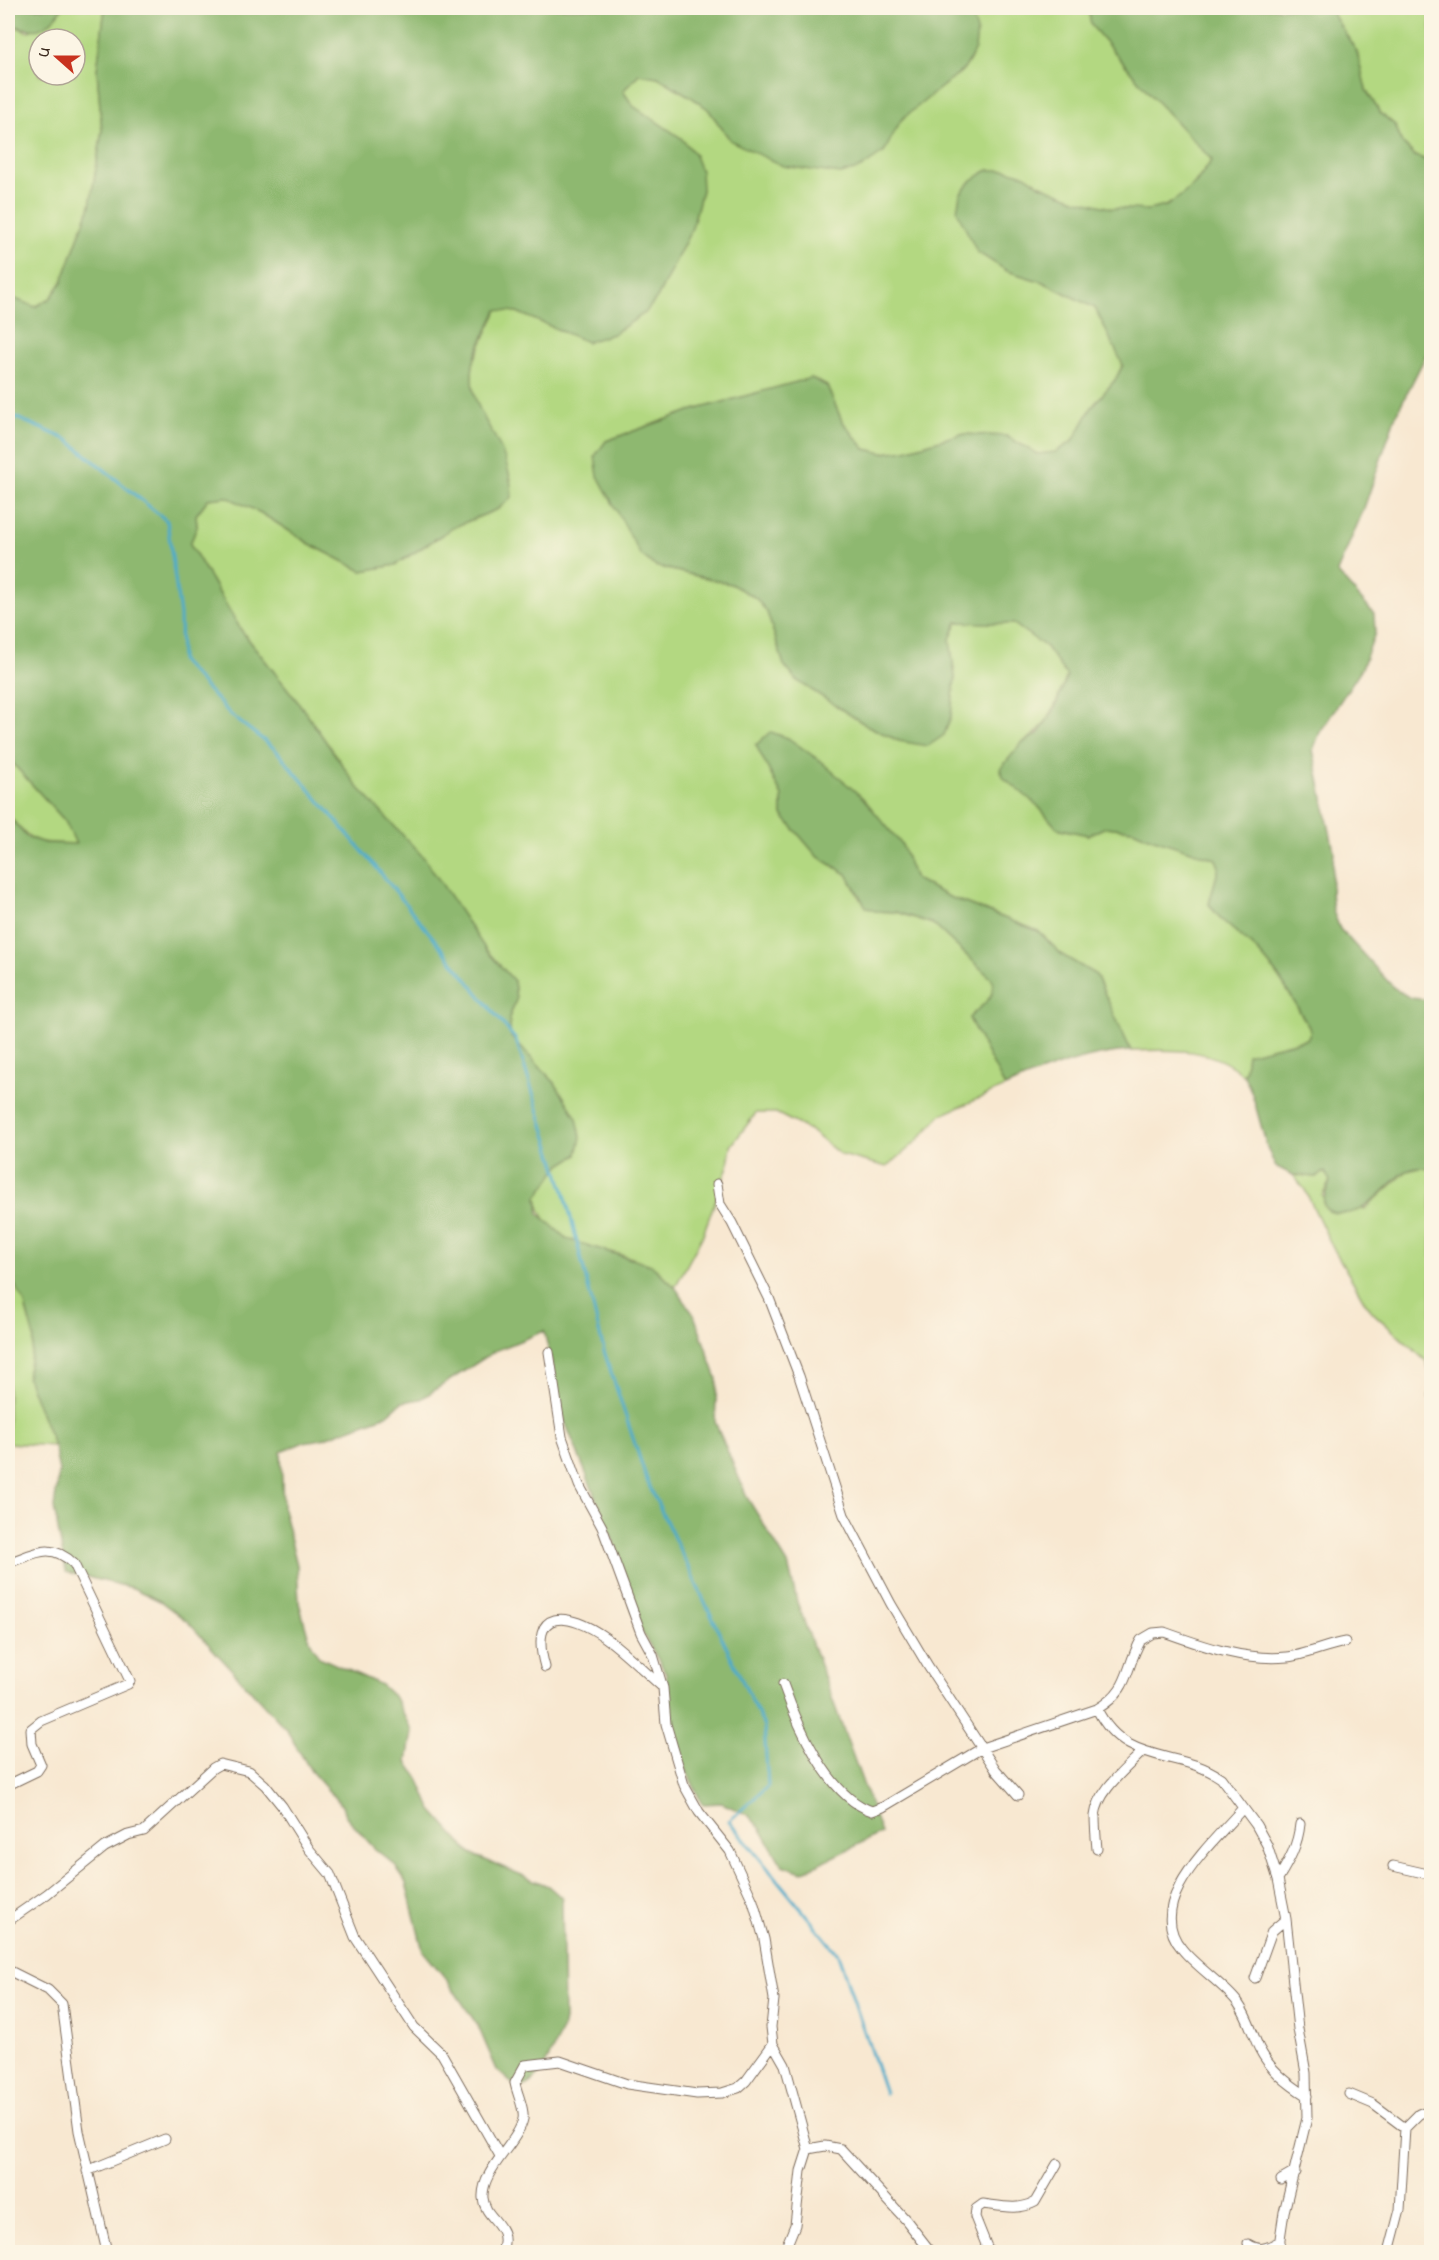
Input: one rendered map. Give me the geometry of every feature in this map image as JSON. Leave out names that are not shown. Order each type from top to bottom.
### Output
[{"type":"street","points":[[717,1184],[720,1204],[732,1222],[769,1298],[799,1376],[844,1515],[891,1604],[996,1770],[1018,1795]]},
{"type":"street","points":[[549,1352],[562,1437],[579,1485],[612,1552],[663,1688],[666,1724],[684,1785],[699,1812],[730,1851],[753,1901],[764,1939],[774,1999],[771,2027],[773,2044],[785,2065],[808,2149],[801,2171],[795,2225],[784,2253]]},
{"type":"street","points":[[8,1563],[48,1549],[62,1553],[74,1564],[130,1681],[128,1684],[41,1721],[31,1729],[32,1744],[40,1766],[37,1771],[8,1785]]},
{"type":"street","points":[[545,1667],[541,1654],[543,1628],[548,1621],[556,1618],[571,1621],[606,1638],[663,1688]]},
{"type":"street","points":[[783,1684],[803,1735],[845,1796],[863,1808],[872,1810],[883,1808],[982,1748],[1097,1709],[1112,1700],[1123,1688],[1141,1640],[1153,1633],[1164,1632],[1236,1654],[1267,1658],[1290,1657],[1345,1642]]},
{"type":"street","points":[[1097,1709],[1107,1729],[1116,1737],[1143,1751],[1210,1770],[1221,1778],[1267,1845],[1278,1879],[1286,1919],[1307,2096],[1307,2118],[1278,2253]]},
{"type":"street","points":[[1097,1849],[1095,1814],[1099,1802],[1107,1789],[1143,1751]]},
{"type":"street","points":[[8,1921],[47,1894],[111,1843],[129,1834],[144,1831],[213,1768],[220,1764],[249,1771],[265,1785],[282,1806],[309,1849],[330,1874],[355,1937],[414,2027],[442,2054],[500,2156]]},
{"type":"street","points":[[1243,1808],[1206,1847],[1183,1880],[1171,1906],[1169,1929],[1183,1951],[1237,2001],[1267,2062],[1284,2081],[1307,2096]]},
{"type":"street","points":[[1278,1879],[1292,1856],[1299,1838],[1300,1824]]},
{"type":"street","points":[[1393,1866],[1431,1875]]},
{"type":"street","points":[[1256,1978],[1272,1931],[1286,1919]]},
{"type":"street","points":[[8,1970],[48,1990],[62,2004],[75,2112],[107,2253]]},
{"type":"street","points":[[502,2253],[504,2234],[483,2199],[485,2188],[500,2156],[521,2126],[524,2116],[515,2083],[525,2065],[560,2061],[627,2084],[697,2094],[722,2093],[738,2088],[746,2081],[773,2044]]},
{"type":"street","points":[[1348,2094],[1373,2104],[1406,2128]]},
{"type":"street","points":[[1389,2253],[1400,2210],[1406,2128],[1419,2114],[1431,2109]]},
{"type":"street","points":[[87,2171],[165,2139]]},
{"type":"street","points":[[808,2149],[825,2146],[841,2150],[906,2220],[931,2253]]},
{"type":"street","points":[[989,2253],[975,2217],[978,2206],[1028,2206],[1035,2202],[1058,2164]]},
{"type":"street","points":[[1281,2180],[1295,2172]]},
{"type":"street","points":[[1248,2244],[1257,2249],[1264,2249],[1280,2241]]},
{"type":"green space","points":[[8,8],[62,8],[45,27],[27,27],[27,29],[8,23]]},
{"type":"green space","points":[[62,8],[105,8],[97,70],[102,131],[90,206],[62,282],[51,298],[35,307],[8,296],[8,23],[27,32],[27,87],[87,87],[87,27],[36,27]]},
{"type":"green space","points":[[105,8],[970,8],[977,31],[975,49],[965,68],[901,120],[884,152],[861,168],[841,174],[783,166],[731,141],[708,109],[658,77],[639,74],[623,91],[633,106],[681,138],[694,153],[701,171],[702,190],[692,228],[657,298],[645,313],[613,334],[587,342],[517,312],[497,310],[477,351],[472,376],[477,404],[500,446],[509,474],[512,497],[498,509],[454,527],[395,565],[362,571],[310,544],[261,513],[227,497],[208,499],[196,515],[197,527],[190,544],[241,630],[301,706],[357,786],[425,859],[486,950],[514,981],[516,1000],[509,1018],[511,1037],[555,1083],[577,1118],[581,1137],[577,1155],[559,1166],[537,1197],[539,1214],[567,1239],[651,1265],[675,1287],[694,1315],[717,1379],[715,1422],[748,1499],[788,1564],[797,1602],[881,1833],[802,1872],[782,1865],[761,1829],[748,1815],[722,1803],[702,1804],[684,1765],[668,1711],[666,1673],[636,1622],[617,1550],[559,1407],[544,1331],[495,1351],[421,1399],[402,1402],[387,1415],[322,1439],[304,1442],[281,1452],[283,1509],[297,1565],[299,1603],[309,1639],[319,1657],[381,1685],[395,1698],[412,1731],[407,1762],[418,1778],[431,1809],[471,1854],[548,1886],[562,1898],[564,2020],[562,2030],[539,2074],[533,2081],[517,2088],[497,2070],[478,2026],[447,1980],[423,1951],[406,1883],[396,1866],[374,1848],[345,1815],[342,1806],[311,1771],[286,1729],[188,1622],[160,1601],[133,1588],[66,1572],[54,1508],[59,1471],[54,1446],[27,1377],[34,1338],[24,1301],[8,1274],[8,815],[27,837],[44,843],[76,844],[65,821],[8,758],[8,296],[35,307],[51,298],[62,282],[90,206],[102,131],[97,70]]},
{"type":"green space","points":[[970,8],[1088,8],[1091,25],[1151,95],[1212,160],[1181,197],[1167,205],[1134,211],[1094,205],[1074,199],[1025,175],[1007,271],[1043,282],[1095,308],[1123,364],[1115,380],[1092,407],[1073,441],[1056,453],[1038,454],[1006,436],[961,434],[906,450],[883,453],[865,449],[842,421],[827,386],[811,378],[690,411],[606,441],[655,566],[731,584],[756,598],[767,612],[784,665],[796,680],[866,725],[899,741],[955,678],[950,639],[957,621],[1014,624],[1046,647],[1067,676],[1055,706],[1045,723],[1022,743],[1037,805],[1057,828],[1088,835],[1106,827],[1133,830],[1216,859],[1219,867],[1209,904],[1221,919],[1255,949],[1269,965],[1311,1031],[1307,1039],[1247,1054],[1244,1076],[1232,1067],[1206,1055],[1176,1050],[1131,1051],[1096,975],[1062,955],[1038,931],[949,897],[915,879],[902,845],[886,829],[756,745],[782,796],[782,815],[817,856],[847,874],[860,899],[875,911],[896,912],[933,924],[992,979],[991,996],[969,1018],[1005,1087],[941,1115],[916,1142],[887,1167],[841,1155],[811,1131],[776,1113],[756,1113],[731,1146],[728,1166],[702,1237],[675,1287],[650,1265],[566,1238],[553,1228],[543,1215],[537,1197],[559,1166],[577,1155],[555,1083],[511,1037],[509,1018],[516,1000],[514,981],[486,950],[357,786],[301,706],[241,630],[190,544],[197,527],[196,515],[208,499],[227,496],[362,571],[395,565],[454,527],[498,509],[511,479],[496,440],[476,406],[471,382],[473,363],[497,309],[517,312],[587,342],[657,298],[692,228],[702,190],[681,138],[633,106],[623,91],[639,74],[658,77],[708,109],[731,141],[884,153],[902,119],[916,105],[958,75],[967,64],[973,50],[975,32]]},
{"type":"green space","points":[[1088,8],[1329,8],[1357,52],[1366,90],[1380,113],[1395,125],[1402,143],[1415,156],[1431,162],[1431,345],[1396,415],[1363,511],[1337,572],[1374,614],[1375,633],[1362,668],[1320,732],[1313,750],[1334,851],[1331,892],[1333,911],[1340,929],[1394,988],[1410,998],[1431,1000],[1431,1170],[1418,1168],[1408,1170],[1374,1200],[1357,1211],[1336,1213],[1329,1211],[1324,1205],[1330,1181],[1325,1172],[1316,1177],[1293,1175],[1275,1166],[1267,1147],[1252,1093],[1244,1076],[1247,1054],[1307,1039],[1311,1031],[1269,964],[1221,919],[1209,904],[1219,867],[1216,859],[1133,830],[1106,827],[1088,835],[1057,828],[1037,805],[1004,778],[1000,769],[1022,743],[1038,734],[1054,710],[1067,676],[1046,647],[1014,624],[957,622],[950,639],[955,678],[951,716],[944,735],[928,746],[899,741],[866,725],[796,680],[784,665],[767,612],[756,598],[731,584],[655,566],[640,554],[598,476],[595,456],[606,441],[690,411],[811,378],[827,386],[842,421],[865,449],[883,453],[906,450],[961,434],[1006,436],[1038,454],[1056,452],[1073,441],[1092,407],[1115,380],[1123,365],[1095,308],[1043,282],[1007,271],[977,252],[957,211],[960,194],[972,180],[988,170],[1007,170],[1025,175],[1040,185],[1075,199],[1111,208],[1148,210],[1166,206],[1182,195],[1196,183],[1212,160],[1151,95],[1091,25]]},
{"type":"green space","points":[[1329,8],[1431,8],[1431,162],[1416,156],[1402,143],[1395,125],[1380,113],[1366,90],[1357,52]]},
{"type":"green space","points":[[770,732],[788,738],[819,760],[863,798],[902,845],[915,879],[949,897],[1038,931],[1062,955],[1096,975],[1131,1051],[1115,1052],[1066,1063],[1005,1087],[969,1018],[991,996],[992,979],[933,924],[896,912],[875,911],[866,907],[847,874],[817,856],[782,815],[782,796],[756,745]]},
{"type":"green space","points":[[8,758],[65,821],[77,844],[37,840],[24,832],[8,815]]},
{"type":"green space","points":[[1425,1167],[1431,1170],[1432,1396],[1429,1398],[1431,1379],[1427,1362],[1369,1309],[1332,1246],[1305,1190],[1293,1175],[1316,1177],[1325,1172],[1330,1181],[1322,1196],[1365,1209],[1407,1171]]},
{"type":"green space","points":[[8,1274],[24,1301],[35,1338],[27,1377],[54,1446],[8,1443]]},
{"type":"waterway","points":[[8,414],[68,440],[167,521],[180,615],[181,661],[232,716],[275,749],[375,866],[516,1040],[565,1194],[604,1351],[648,1483],[764,1726],[768,1786],[729,1821],[838,1954],[885,2093]]}]
